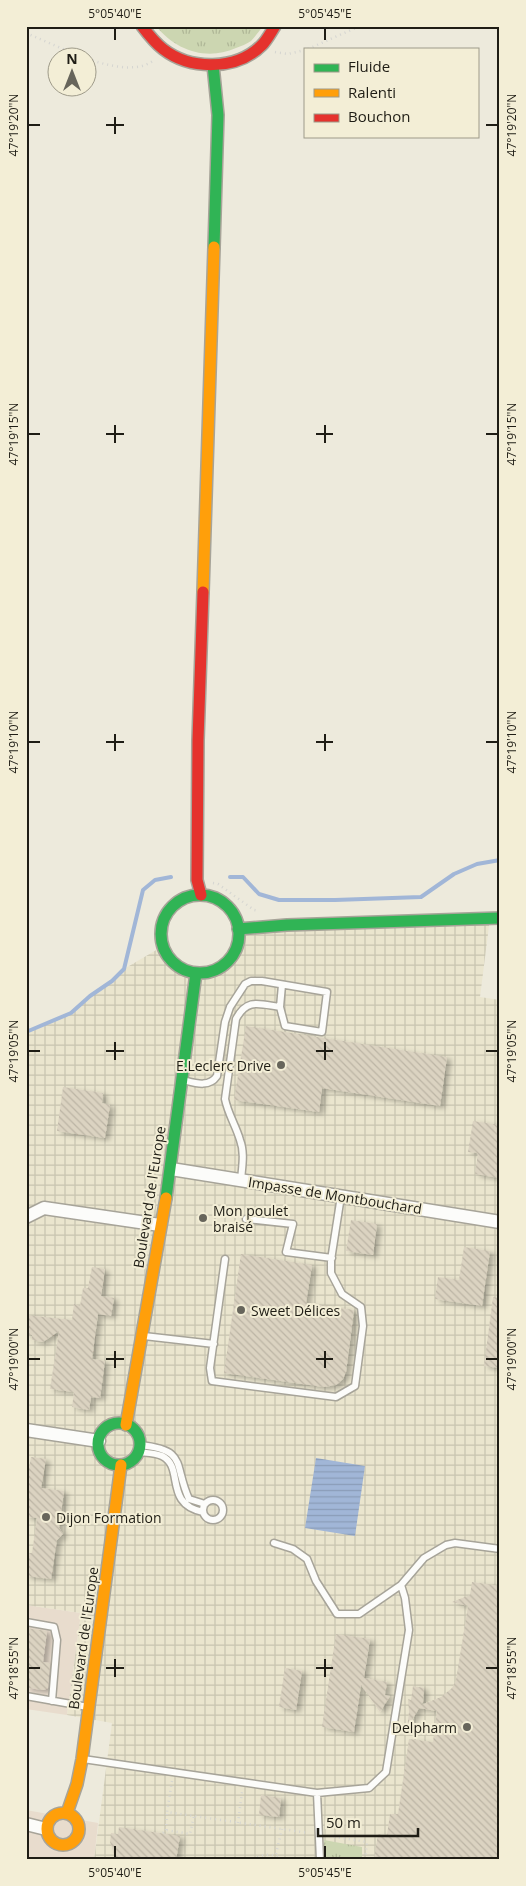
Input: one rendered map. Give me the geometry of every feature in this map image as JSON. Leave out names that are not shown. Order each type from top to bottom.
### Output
[{"type":"street","points":[[142,26],[149,37],[165,51],[184,61],[213,64],[223,64],[242,58],[261,46],[275,26]]},
{"type":"street","points":[[201,895],[197,880],[198,740],[218,115],[213,64]]},
{"type":"street","points":[[201,895],[217,900],[230,909],[236,919],[238,929],[237,946],[231,958],[216,970],[207,973],[196,973],[182,969],[173,963],[163,946],[161,934],[163,922],[169,911],[178,902],[189,897],[201,895]]},
{"type":"street","points":[[238,929],[287,925],[500,918]]},
{"type":"street","name":"Boulevard de l'Europe","points":[[126,1425],[171,1169],[196,973]]},
{"type":"street","name":"Impasse de Montbouchard","points":[[171,1169],[500,1222]]},
{"type":"street","points":[[26,1217],[44,1208],[160,1225]]},
{"type":"street","points":[[112,1425],[126,1425],[136,1433],[139,1449],[132,1461],[121,1465],[109,1463],[104,1459],[98,1447],[101,1434],[112,1425]]},
{"type":"street","points":[[26,1430],[99,1441]]},
{"type":"street","name":"Boulevard de l'Europe","points":[[67,1813],[77,1784],[82,1759],[121,1465]]},
{"type":"street","points":[[67,1813],[76,1819],[79,1829],[72,1842],[62,1845],[49,1838],[46,1829],[53,1816],[67,1813]]},
{"type":"street","points":[[26,1824],[46,1829]]},
{"type":"street","points":[[62,1845],[63,1860]]},
{"type":"lane","points":[[182,1080],[202,1084],[214,1081],[217,1076],[230,1008],[245,984],[251,981],[282,985],[327,992],[322,1032],[285,1026],[280,1008],[282,985]]},
{"type":"lane","points":[[241,1180],[243,1158],[241,1142],[225,1099],[236,1020],[241,1010],[247,1004],[280,1008]]},
{"type":"lane","points":[[225,1259],[210,1368],[212,1381],[336,1397],[355,1386],[363,1326],[361,1307],[342,1294],[332,1273],[332,1258],[341,1196]]},
{"type":"lane","points":[[246,1219],[293,1224],[286,1252],[332,1258]]},
{"type":"lane","points":[[143,1336],[214,1344]]},
{"type":"lane","points":[[159,1447],[168,1451],[176,1460],[189,1499],[205,1504],[213,1500],[218,1502],[223,1508],[219,1518],[210,1520],[203,1512],[187,1506],[180,1498],[169,1463],[163,1457],[139,1449],[159,1447]]},
{"type":"lane","points":[[203,1512],[205,1504]]},
{"type":"lane","points":[[274,1543],[293,1549],[307,1559],[316,1581],[337,1614],[359,1614],[401,1585],[424,1558],[446,1545],[455,1542],[500,1549]]},
{"type":"lane","points":[[82,1759],[317,1793],[369,1788],[386,1772],[409,1630],[405,1598],[401,1585]]},
{"type":"lane","points":[[26,1622],[54,1627],[57,1640],[52,1701]]},
{"type":"lane","points":[[26,1696],[89,1707]]},
{"type":"lane","points":[[317,1793],[320,1860]]},
{"type":"path","points":[[310,48],[360,26]]},
{"type":"path","points":[[26,33],[61,48]]},
{"type":"path","points":[[261,46],[281,54],[304,50]]},
{"type":"path","points":[[98,62],[106,65],[138,66],[151,63],[165,51]]},
{"type":"path","points":[[163,1833],[166,1830],[173,1773]]},
{"type":"path","points":[[238,1823],[243,1783]]},
{"type":"path","points":[[167,1812],[246,1824]]},
{"type":"path","points":[[166,1830],[190,1834],[194,1816]]},
{"type":"path","points":[[276,1854],[282,1829]]},
{"type":"path","points":[[253,1860],[256,1857],[268,1854],[276,1854],[283,1860]]},
{"type":"shaded area","points":[[490,918],[480,997],[500,1000],[500,1860],[94,1860],[112,1723],[67,1715],[81,1613],[26,1605],[26,1032],[71,1013],[112,981],[124,969],[163,946],[166,954],[183,969],[196,973],[207,973],[224,965],[231,958],[237,946],[238,929]]},
{"type":"shaded area","points":[[26,1605],[81,1613],[67,1715],[26,1709]]},
{"type":"shaded area","points":[[26,1810],[98,1823],[94,1860],[26,1860]]},
{"type":"green space","points":[[156,26],[263,26],[248,43],[214,54],[193,51],[182,47],[164,35]]},
{"type":"green space","points":[[324,1840],[362,1847],[362,1860],[325,1860]]},
{"type":"water","points":[[316,1458],[365,1466],[355,1536],[305,1528]]},
{"type":"building","points":[[246,1026],[447,1057],[440,1106],[322,1088],[319,1112],[234,1100]]},
{"type":"building","points":[[63,1087],[103,1093],[102,1103],[110,1105],[105,1138],[57,1131]]},
{"type":"building","points":[[473,1121],[500,1125],[500,1178],[475,1174],[478,1153],[468,1152]]},
{"type":"building","points":[[351,1220],[377,1224],[373,1255],[346,1251]]},
{"type":"building","points":[[464,1247],[490,1251],[482,1306],[435,1299],[438,1277],[459,1280]]},
{"type":"building","points":[[241,1254],[312,1265],[306,1303],[354,1310],[346,1372],[343,1379],[336,1385],[324,1387],[224,1373]]},
{"type":"building","points":[[92,1267],[105,1269],[101,1296],[114,1298],[111,1316],[98,1314],[92,1359],[105,1361],[100,1398],[91,1397],[89,1410],[72,1407],[74,1392],[50,1389],[59,1331],[43,1342],[32,1340],[32,1335],[26,1334],[26,1315],[72,1320],[74,1304],[80,1306],[83,1288],[88,1288]]},
{"type":"building","points":[[493,1297],[500,1298],[500,1368],[484,1366]]},
{"type":"building","name":"Dijon Formation","points":[[31,1457],[46,1459],[41,1488],[64,1491],[59,1528],[63,1534],[57,1540],[51,1579],[26,1576],[26,1553],[32,1553],[37,1518],[26,1517],[26,1486]]},
{"type":"building","name":"Delpharm","points":[[472,1582],[500,1586],[500,1860],[374,1860],[378,1834],[387,1835],[390,1814],[398,1814],[409,1739],[433,1742],[437,1711],[419,1708],[407,1729],[408,1699],[411,1700],[413,1686],[424,1688],[421,1705],[441,1697],[452,1688],[456,1680],[468,1606],[452,1602],[470,1595]]},
{"type":"building","points":[[26,1628],[47,1631],[43,1662],[50,1663],[48,1688],[44,1690],[27,1688]]},
{"type":"building","points":[[336,1634],[370,1639],[364,1678],[387,1682],[385,1695],[390,1696],[380,1712],[361,1685],[354,1732],[322,1727]]},
{"type":"building","points":[[285,1668],[302,1671],[296,1710],[279,1707]]},
{"type":"building","points":[[261,1795],[281,1798],[279,1817],[259,1815]]},
{"type":"building","points":[[119,1827],[180,1836],[176,1860],[157,1857],[156,1860],[116,1860],[110,1842],[111,1833],[118,1834]]},
{"type":"waterway","points":[[230,877],[243,877],[259,894],[279,900],[421,897],[454,874],[477,864],[500,860]]},
{"type":"waterway","points":[[26,1032],[71,1013],[90,996],[112,981],[124,969],[143,890],[155,880],[171,877]]},
{"type":"traffic: fast","points":[[213,65],[218,115],[214,247]]},
{"type":"traffic: fast","points":[[200,895],[215,898],[232,912],[236,919],[239,934],[236,949],[222,966],[215,970],[200,973],[185,970],[168,956],[164,949],[161,934],[164,919],[178,902],[185,898],[200,895]]},
{"type":"traffic: fast","points":[[238,929],[287,925],[500,918]]},
{"type":"traffic: fast","points":[[166,1198],[196,973]]},
{"type":"traffic: fast","points":[[119,1423],[134,1429],[140,1444],[134,1459],[119,1465],[104,1459],[98,1444],[104,1429],[119,1423]]},
{"type":"traffic: slow","points":[[203,592],[214,247]]},
{"type":"traffic: slow","points":[[126,1425],[166,1198]]},
{"type":"traffic: slow","points":[[67,1813],[77,1784],[82,1759],[121,1465]]},
{"type":"traffic: slow","points":[[63,1813],[69,1814],[74,1818],[78,1823],[79,1829],[78,1835],[74,1840],[69,1844],[63,1845],[57,1844],[52,1840],[48,1835],[47,1829],[48,1823],[52,1818],[57,1814],[63,1813]]},
{"type":"traffic: jam","points":[[142,26],[157,44],[174,56],[186,61],[213,65],[239,60],[251,53],[264,43],[275,26]]},
{"type":"traffic: jam","points":[[201,895],[197,880],[198,740],[203,592]]},
{"type":"place","name":"E.Leclerc Drive","points":[[281,1065]]},
{"type":"place","name":"Mon poulet braisé","points":[[203,1218]]},
{"type":"place","name":"Sweet Délices","points":[[241,1310]]},
{"type":"place","name":"Dijon Formation","points":[[46,1517]]},
{"type":"place","name":"Delpharm","points":[[467,1727]]}]
